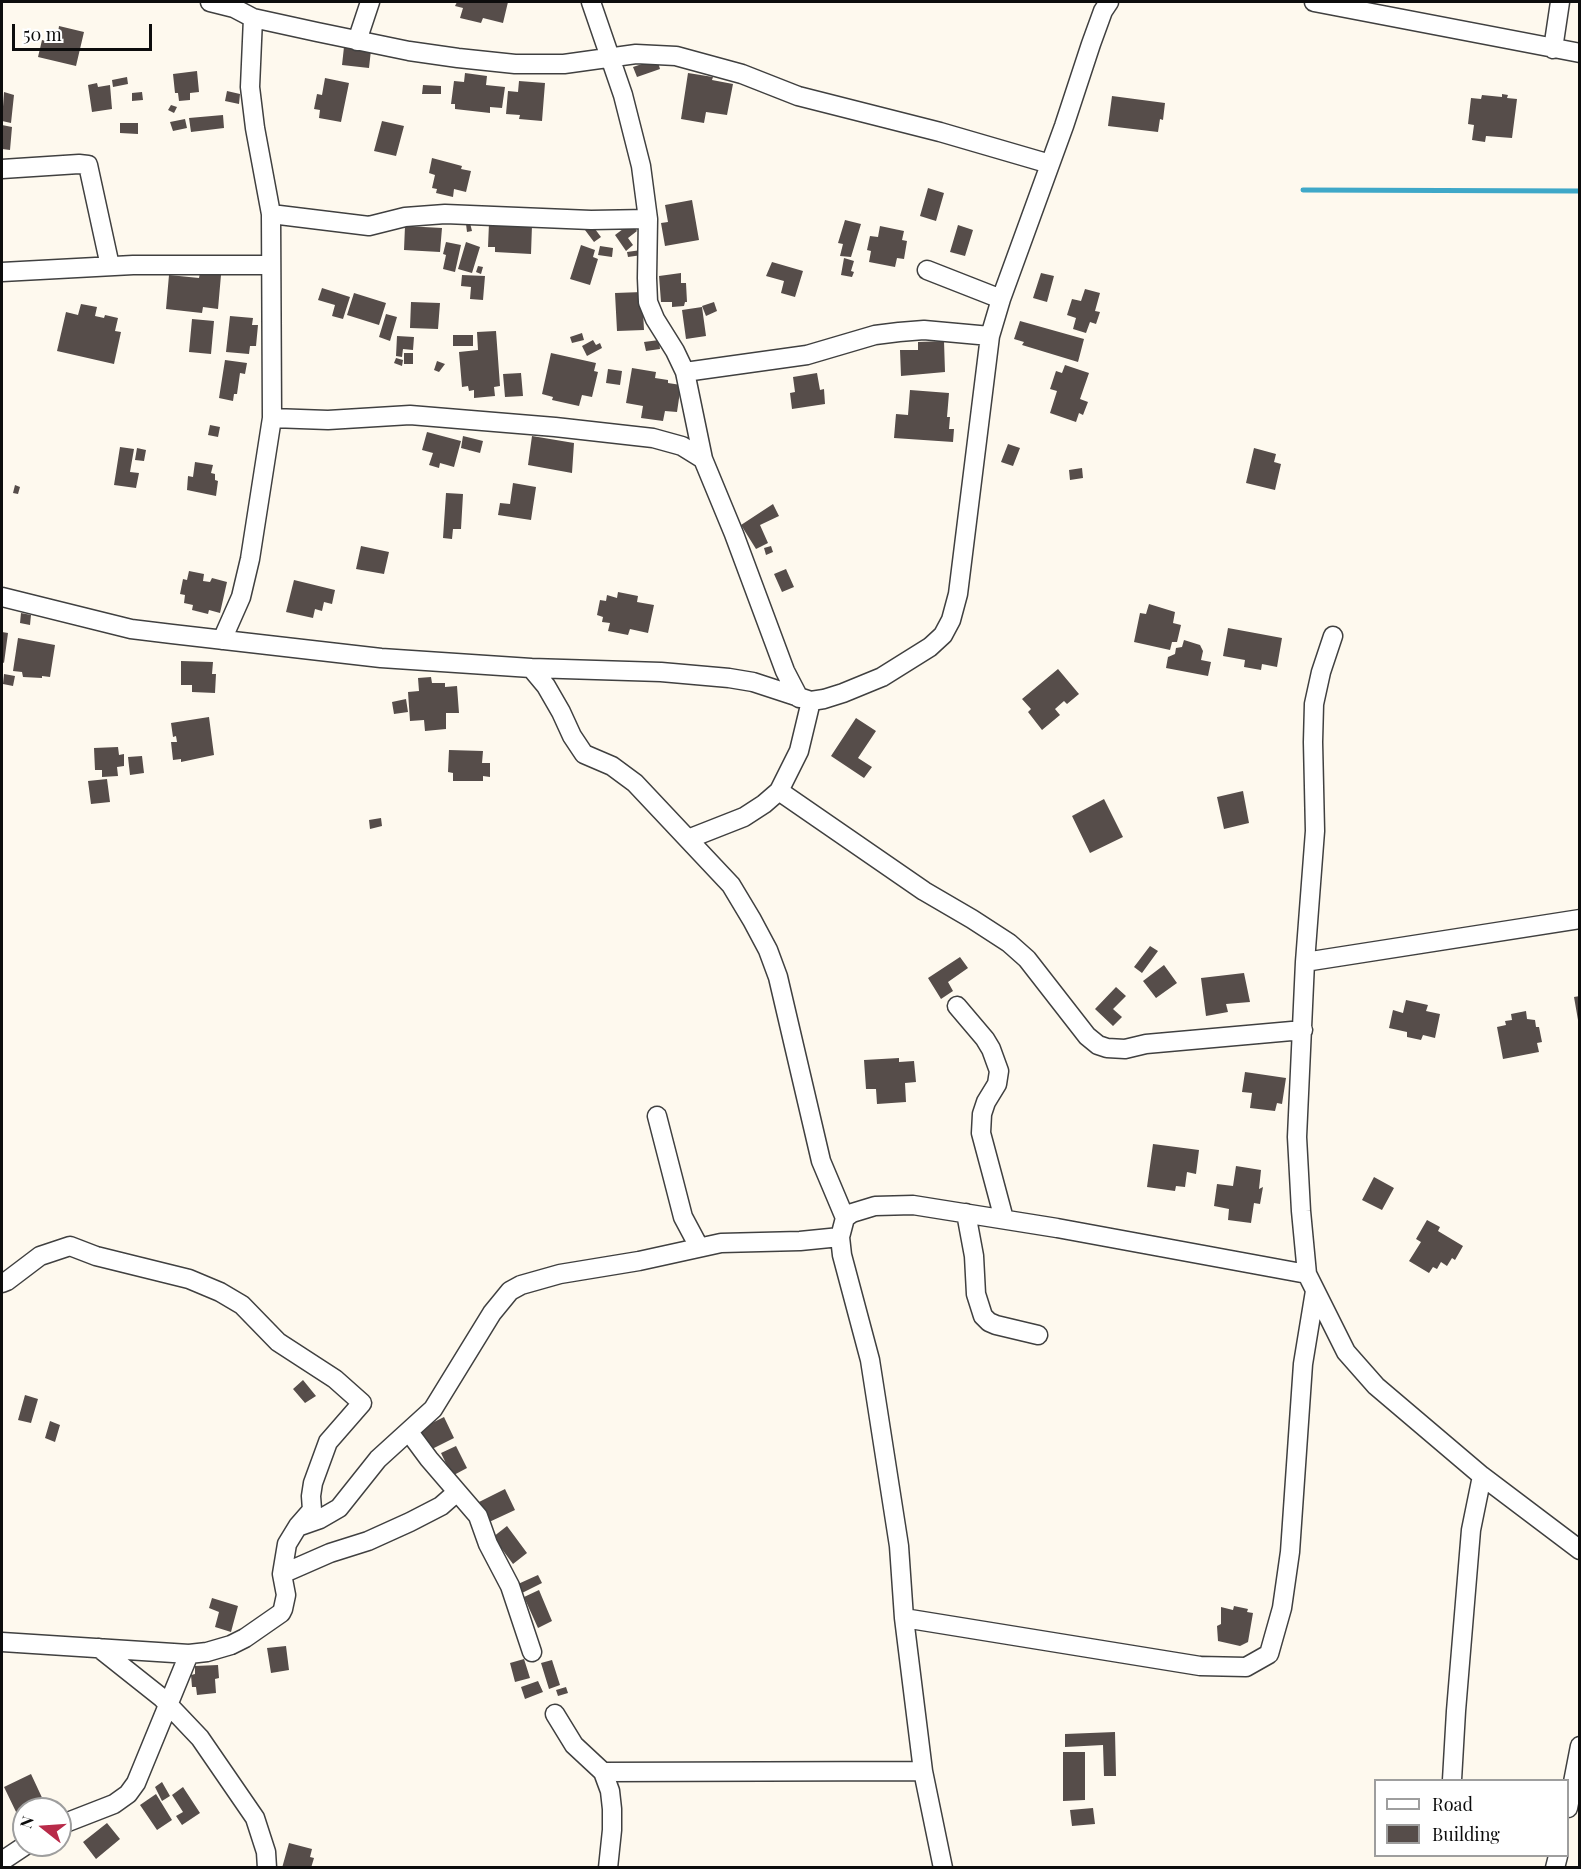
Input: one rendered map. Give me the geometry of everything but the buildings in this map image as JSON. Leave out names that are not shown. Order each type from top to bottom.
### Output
[{"type":"street","points":[[210,2],[234,5],[253,18],[357,41],[429,54],[515,64],[564,64],[636,54],[676,56],[742,74],[798,96],[940,132],[1050,164]]},
{"type":"street","points":[[357,41],[370,2]]},
{"type":"street","points":[[591,2],[622,95],[641,166],[648,219],[648,302],[685,372],[703,459],[734,534],[785,671],[805,699],[799,751],[779,791],[744,817],[688,839]]},
{"type":"street","points":[[2,597],[131,629],[381,658],[531,668],[661,672],[729,678],[753,682],[805,699],[824,699],[843,693],[897,668],[930,647],[943,635],[951,620],[958,594],[990,336],[1095,33],[1109,2]]},
{"type":"street","points":[[1314,2],[1580,53]]},
{"type":"street","points":[[1553,49],[1560,2]]},
{"type":"street","points":[[222,640],[241,597],[250,559],[272,418],[271,214],[250,87],[253,18]]},
{"type":"street","points":[[2,169],[88,165],[110,266]]},
{"type":"street","points":[[271,214],[369,226],[405,217],[445,214],[591,220],[648,219]]},
{"type":"street","points":[[2,272],[110,266],[271,265]]},
{"type":"street","points":[[927,270],[1001,299]]},
{"type":"street","points":[[685,372],[807,355],[875,335],[891,333],[924,330],[990,336]]},
{"type":"street","points":[[272,418],[328,420],[410,415],[555,427],[653,438],[682,446],[703,459]]},
{"type":"street","points":[[1333,636],[1321,672],[1314,704],[1316,831],[1305,962],[1297,1137],[1301,1211],[1308,1274],[1346,1352],[1376,1386],[1482,1476],[1580,1550]]},
{"type":"street","points":[[531,668],[546,686],[584,754],[612,766],[635,783],[731,885],[768,950],[778,977],[821,1161],[845,1218],[840,1237],[842,1255],[870,1360],[899,1546],[904,1618],[923,1771],[943,1868]]},
{"type":"street","points":[[779,791],[924,891],[972,918],[1009,943],[1033,966],[1088,1036],[1098,1044],[1107,1048],[1125,1049],[1146,1044],[1303,1029]]},
{"type":"street","points":[[1305,962],[1580,919]]},
{"type":"street","points":[[957,1006],[985,1039],[998,1067],[997,1084],[982,1114],[981,1133],[1004,1219]]},
{"type":"street","points":[[657,1116],[683,1217],[699,1248]]},
{"type":"street","points":[[845,1218],[858,1211],[888,1205],[913,1205],[1004,1219],[1308,1274]]},
{"type":"street","points":[[966,1213],[974,1257],[976,1294],[983,1316],[996,1325],[1038,1335]]},
{"type":"street","points":[[298,1526],[320,1519],[339,1508],[378,1459],[433,1409],[492,1313],[510,1291],[521,1285],[560,1274],[737,1242],[800,1241],[840,1237]]},
{"type":"street","points":[[2,1283],[40,1256],[70,1246],[96,1256],[189,1279],[220,1292],[242,1305],[278,1342],[335,1379],[362,1403],[328,1442],[313,1483],[312,1510],[298,1526],[288,1544],[282,1574],[286,1595],[281,1613],[245,1638],[231,1646],[189,1654],[2,1642]]},
{"type":"street","points":[[904,1618],[1200,1666],[1246,1667],[1269,1654],[1282,1608],[1290,1552],[1303,1364],[1315,1291]]},
{"type":"street","points":[[409,1432],[429,1460],[474,1509],[488,1544],[510,1586],[532,1652]]},
{"type":"street","points":[[1452,1779],[1471,1530],[1482,1476]]},
{"type":"street","points":[[282,1574],[330,1553],[369,1541],[410,1522],[441,1506],[457,1492]]},
{"type":"street","points":[[99,1648],[168,1704],[200,1738],[250,1810],[261,1834],[267,1868]]},
{"type":"street","points":[[72,1820],[114,1804],[128,1794],[136,1782],[189,1654]]},
{"type":"street","points":[[555,1714],[574,1745],[603,1772],[610,1791],[612,1830],[608,1868]]},
{"type":"street","points":[[1569,1804],[1580,1746]]},
{"type":"street","points":[[603,1772],[923,1771]]},
{"type":"waterway","points":[[1303,190],[1580,191]]}]
